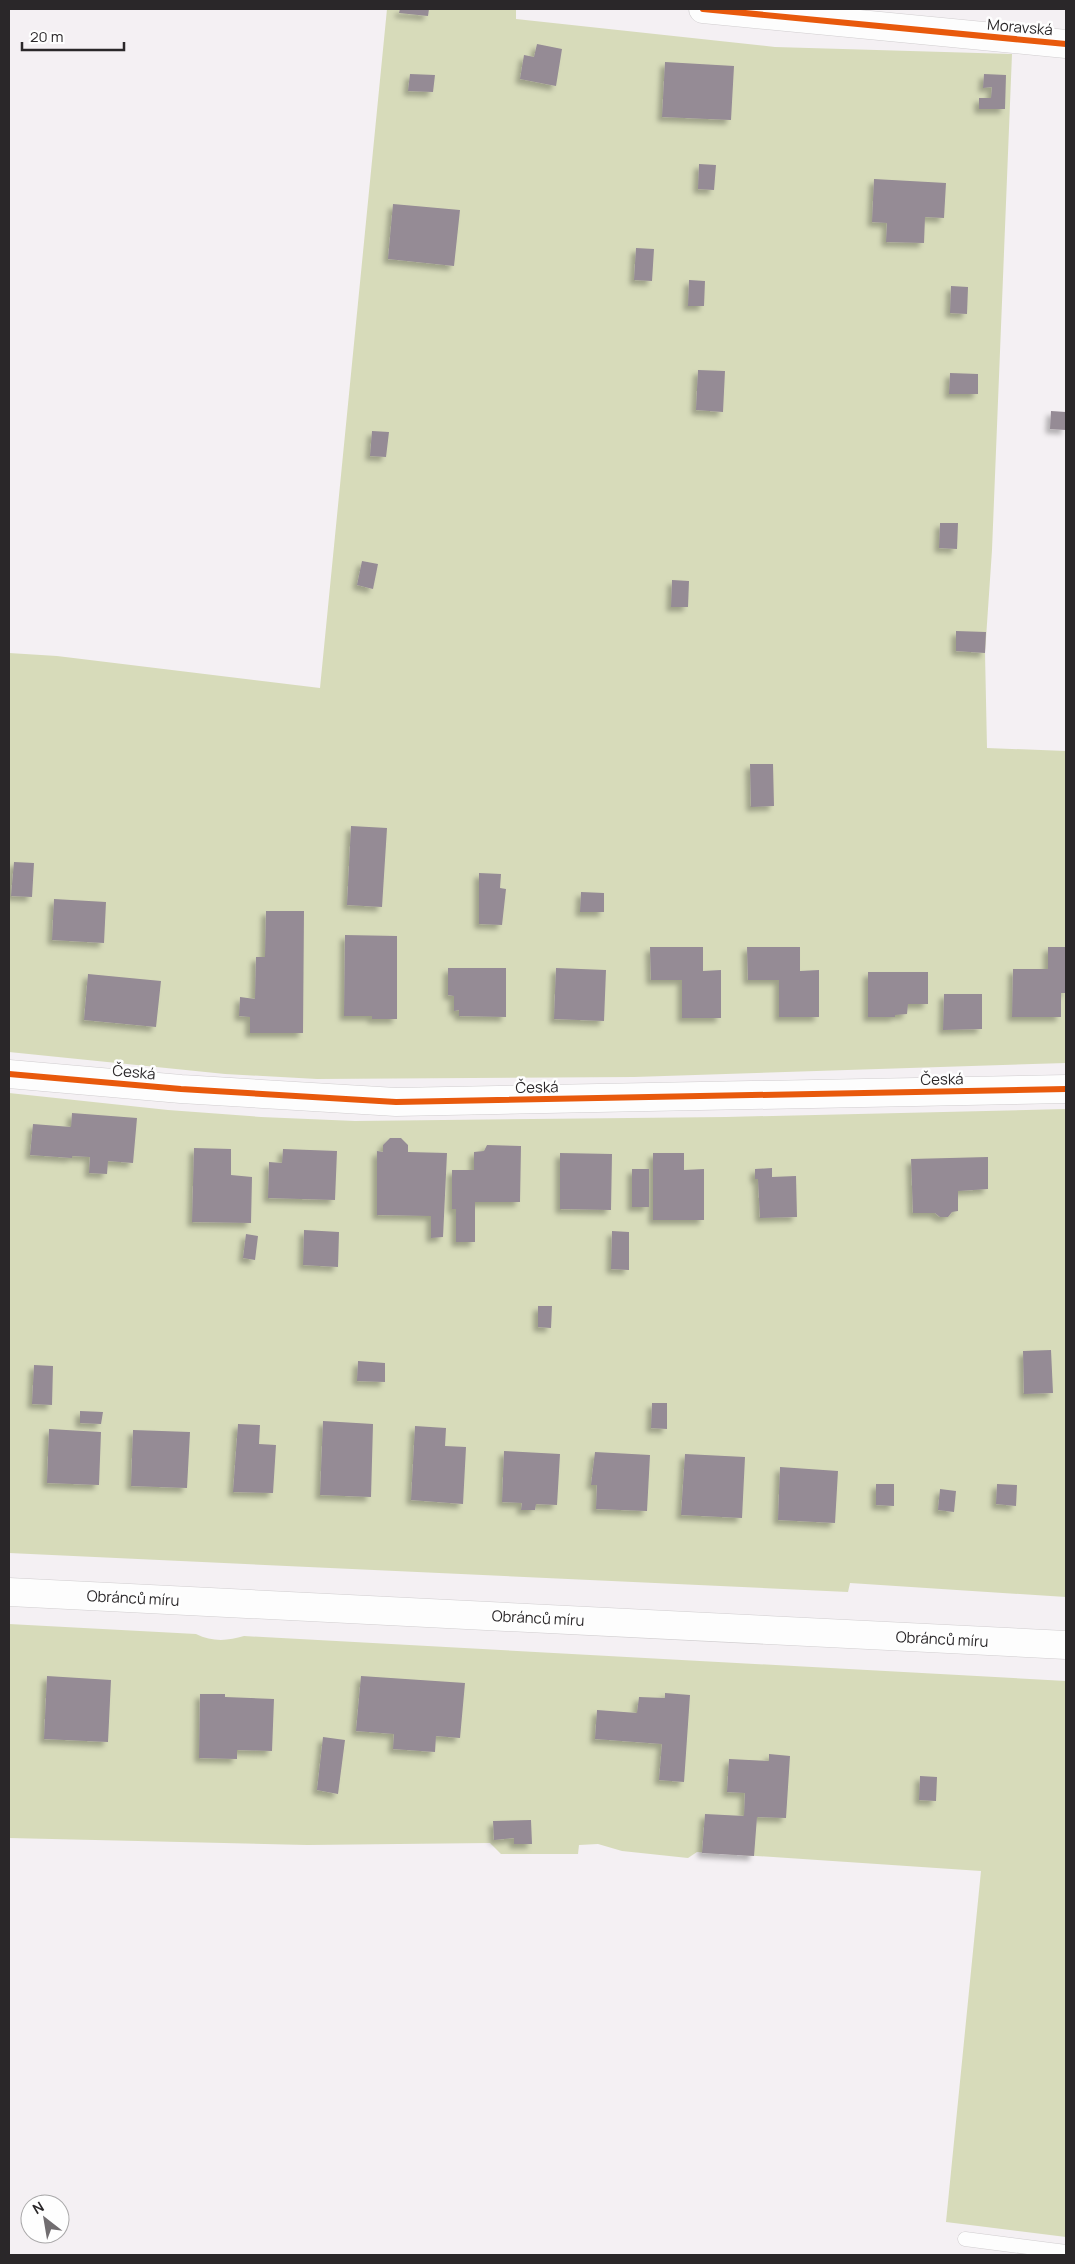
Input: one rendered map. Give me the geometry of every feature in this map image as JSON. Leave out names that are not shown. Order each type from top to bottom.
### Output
[{"type":"street","name":"Moravská","points":[[703,9],[1066,44]]},
{"type":"street","name":"Česká","points":[[9,1074],[182,1089],[396,1102],[1066,1089]]},
{"type":"street","name":"Obránců míru","points":[[9,1592],[1066,1645]]},
{"type":"lane","points":[[965,2239],[1066,2252]]},
{"type":"green space","points":[[387,9],[516,9],[516,19],[775,47],[1012,54],[992,550],[985,653],[987,748],[1066,751],[1066,1063],[634,1077],[317,1079],[225,1074],[9,1052],[9,653],[57,656],[320,688]]},
{"type":"green space","points":[[9,1093],[168,1110],[261,1117],[355,1121],[726,1117],[1066,1109],[1066,1597],[850,1583],[848,1592],[9,1553]]},
{"type":"green space","points":[[9,1624],[196,1634],[220,1640],[244,1636],[1066,1681],[1066,2237],[946,2222],[981,1871],[697,1852],[688,1858],[622,1851],[598,1844],[579,1845],[578,1854],[501,1854],[490,1843],[307,1845],[9,1838]]},
{"type":"building","points":[[400,9],[429,9],[428,16],[399,13]]},
{"type":"building","points":[[537,44],[562,49],[556,86],[520,79],[524,55],[534,57]]},
{"type":"building","points":[[665,62],[734,66],[731,120],[662,117]]},
{"type":"building","points":[[410,74],[435,75],[433,92],[408,91]]},
{"type":"building","points":[[984,74],[1006,75],[1005,109],[979,109],[979,98],[991,98],[992,87],[983,88]]},
{"type":"building","points":[[699,164],[716,165],[714,190],[698,189]]},
{"type":"building","points":[[874,179],[946,183],[944,218],[925,217],[924,243],[886,242],[887,223],[872,222]]},
{"type":"building","points":[[393,204],[460,210],[454,266],[388,259]]},
{"type":"building","points":[[636,248],[654,249],[652,281],[634,280]]},
{"type":"building","points":[[689,280],[705,281],[704,306],[688,306]]},
{"type":"building","points":[[951,286],[968,287],[967,314],[950,313]]},
{"type":"building","points":[[698,370],[725,371],[723,412],[696,410]]},
{"type":"building","points":[[950,373],[978,374],[978,394],[949,394]]},
{"type":"building","points":[[1051,411],[1066,412],[1066,430],[1050,429]]},
{"type":"building","points":[[372,431],[389,432],[386,457],[370,456]]},
{"type":"building","points":[[940,523],[958,523],[957,549],[939,548]]},
{"type":"building","points":[[362,561],[378,564],[373,589],[357,585]]},
{"type":"building","points":[[672,580],[689,581],[688,607],[671,607]]},
{"type":"building","points":[[956,631],[986,632],[985,653],[956,651]]},
{"type":"building","points":[[750,764],[773,764],[774,806],[751,807]]},
{"type":"building","points":[[351,826],[387,828],[382,907],[347,905]]},
{"type":"building","points":[[14,862],[34,863],[32,897],[11,896]]},
{"type":"building","points":[[479,873],[501,874],[500,888],[506,889],[502,925],[479,924]]},
{"type":"building","points":[[581,892],[604,893],[604,912],[580,912]]},
{"type":"building","points":[[54,899],[106,902],[104,943],[52,940]]},
{"type":"building","points":[[266,911],[304,911],[303,1033],[250,1033],[250,1017],[239,1016],[240,997],[255,999],[256,957],[265,957]]},
{"type":"building","points":[[345,935],[397,936],[397,1019],[372,1019],[372,1016],[344,1016]]},
{"type":"building","points":[[650,947],[703,947],[703,971],[721,970],[721,1018],[682,1018],[682,980],[651,980]]},
{"type":"building","points":[[747,947],[800,947],[800,971],[819,970],[819,1017],[779,1017],[779,980],[748,980]]},
{"type":"building","points":[[1048,947],[1066,947],[1066,993],[1061,993],[1061,1017],[1012,1017],[1013,969],[1048,969]]},
{"type":"building","points":[[448,968],[506,968],[506,1017],[459,1016],[459,1010],[454,1011],[454,996],[448,995]]},
{"type":"building","points":[[556,968],[606,970],[604,1021],[554,1019]]},
{"type":"building","points":[[868,972],[928,972],[928,1004],[908,1004],[907,1014],[895,1015],[895,1017],[868,1017]]},
{"type":"building","points":[[88,974],[161,981],[156,1027],[84,1020]]},
{"type":"building","points":[[944,994],[982,994],[982,1029],[943,1030]]},
{"type":"building","points":[[72,1113],[137,1118],[133,1163],[108,1161],[107,1174],[89,1173],[90,1157],[72,1156],[72,1158],[30,1155],[33,1124],[71,1127]]},
{"type":"building","points":[[390,1138],[401,1138],[408,1145],[408,1152],[447,1153],[443,1237],[431,1238],[431,1216],[377,1215],[377,1151],[383,1152],[383,1145]]},
{"type":"building","points":[[487,1145],[521,1146],[520,1202],[475,1202],[475,1242],[456,1242],[456,1209],[452,1209],[452,1170],[474,1170],[474,1152],[484,1151]]},
{"type":"building","points":[[194,1148],[231,1149],[231,1175],[252,1177],[251,1223],[192,1222]]},
{"type":"building","points":[[283,1149],[337,1151],[335,1200],[268,1198],[269,1162],[282,1163]]},
{"type":"building","points":[[560,1153],[612,1154],[611,1210],[560,1209]]},
{"type":"building","points":[[653,1153],[684,1153],[684,1170],[704,1169],[704,1220],[653,1220]]},
{"type":"building","points":[[988,1157],[988,1189],[958,1191],[958,1211],[952,1212],[948,1217],[940,1217],[935,1213],[913,1213],[911,1159]]},
{"type":"building","points":[[772,1168],[772,1177],[796,1176],[797,1217],[760,1218],[758,1179],[755,1179],[755,1169]]},
{"type":"building","points":[[632,1169],[649,1169],[649,1207],[632,1207]]},
{"type":"building","points":[[304,1230],[339,1232],[338,1267],[303,1265]]},
{"type":"building","points":[[612,1231],[629,1232],[629,1270],[611,1269]]},
{"type":"building","points":[[246,1234],[258,1236],[255,1260],[243,1258]]},
{"type":"building","points":[[538,1306],[552,1306],[551,1328],[538,1327]]},
{"type":"building","points":[[1051,1350],[1053,1393],[1024,1394],[1023,1351]]},
{"type":"building","points":[[358,1361],[385,1363],[385,1382],[357,1381]]},
{"type":"building","points":[[34,1365],[53,1366],[52,1405],[32,1404]]},
{"type":"building","points":[[652,1403],[667,1403],[667,1429],[651,1428]]},
{"type":"building","points":[[80,1411],[103,1412],[101,1424],[80,1423]]},
{"type":"building","points":[[323,1421],[373,1424],[371,1497],[320,1495]]},
{"type":"building","points":[[238,1424],[260,1425],[259,1444],[276,1445],[273,1493],[233,1492]]},
{"type":"building","points":[[415,1426],[446,1428],[445,1446],[466,1447],[463,1504],[411,1500]]},
{"type":"building","points":[[49,1429],[101,1432],[99,1485],[47,1483]]},
{"type":"building","points":[[133,1430],[190,1432],[187,1488],[131,1486]]},
{"type":"building","points":[[504,1451],[560,1454],[557,1505],[536,1504],[535,1510],[521,1510],[522,1503],[502,1502]]},
{"type":"building","points":[[595,1452],[650,1455],[647,1511],[596,1509],[597,1485],[591,1485]]},
{"type":"building","points":[[685,1454],[745,1457],[742,1518],[681,1515]]},
{"type":"building","points":[[780,1467],[838,1471],[835,1523],[778,1520]]},
{"type":"building","points":[[876,1484],[894,1484],[894,1506],[876,1505]]},
{"type":"building","points":[[997,1484],[1017,1485],[1016,1506],[996,1504]]},
{"type":"building","points":[[940,1489],[956,1491],[954,1512],[938,1510]]},
{"type":"building","points":[[47,1676],[111,1680],[108,1742],[44,1739]]},
{"type":"building","points":[[361,1676],[465,1683],[460,1738],[436,1736],[435,1752],[393,1749],[394,1734],[356,1731]]},
{"type":"building","points":[[665,1693],[690,1695],[684,1782],[659,1780],[662,1744],[595,1739],[597,1710],[637,1713],[639,1697],[665,1698]]},
{"type":"building","points":[[200,1694],[225,1694],[225,1697],[274,1699],[272,1751],[237,1750],[237,1759],[199,1758]]},
{"type":"building","points":[[323,1737],[345,1740],[338,1794],[317,1790]]},
{"type":"building","points":[[769,1754],[790,1756],[786,1818],[757,1817],[754,1856],[702,1853],[705,1814],[744,1816],[745,1793],[727,1792],[729,1759],[769,1761]]},
{"type":"building","points":[[920,1776],[937,1777],[936,1801],[919,1800]]},
{"type":"building","points":[[531,1820],[532,1844],[514,1844],[514,1838],[494,1840],[493,1821]]},
{"type":"cycle path","points":[[703,9],[1066,44]]},
{"type":"cycle path","points":[[9,1074],[181,1089],[396,1102],[1066,1089]]}]
